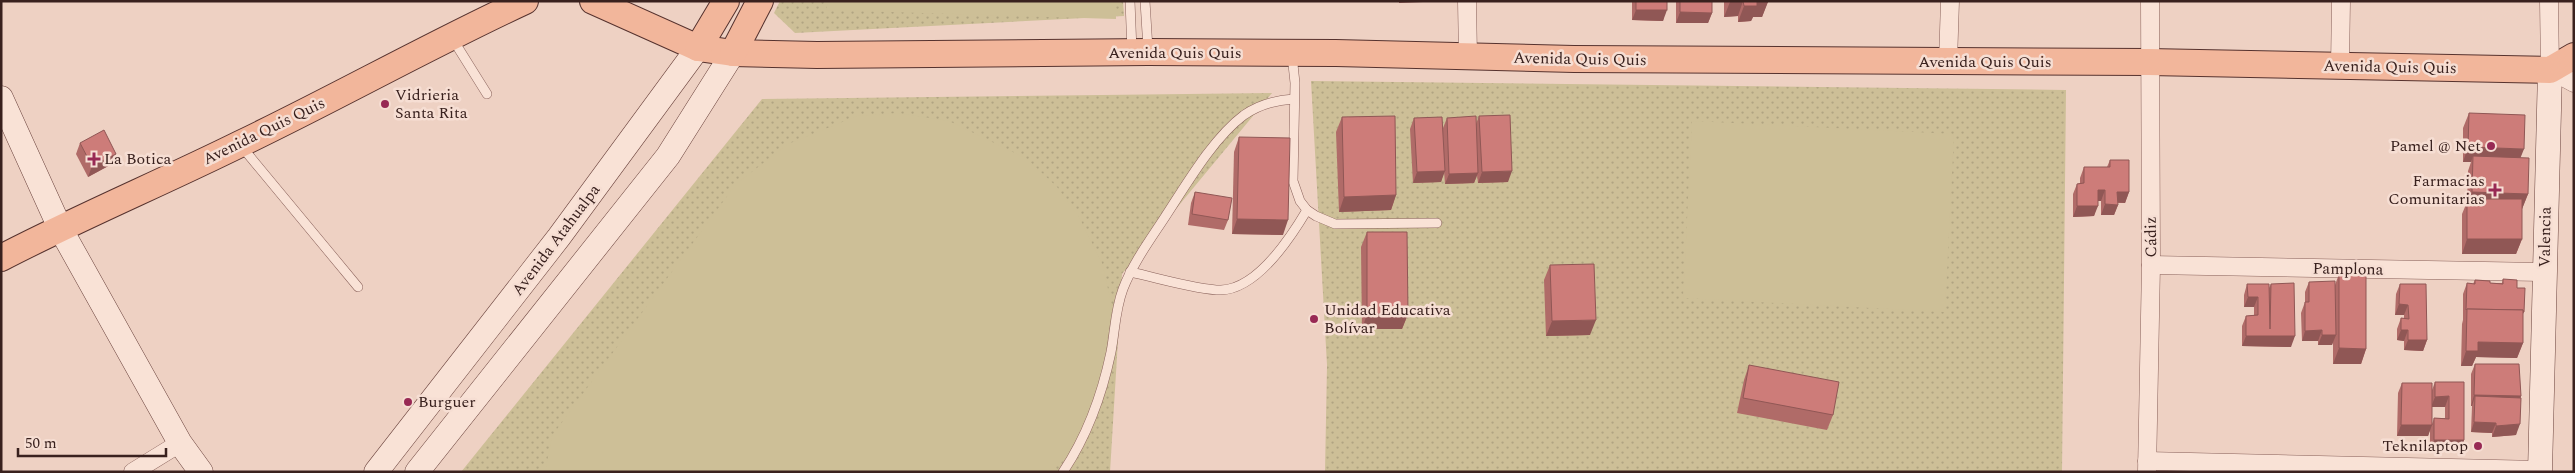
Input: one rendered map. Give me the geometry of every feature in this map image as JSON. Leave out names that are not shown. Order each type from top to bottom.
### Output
[{"type":"main road","name":"Avenida Quis Quis","points":[[1,258],[60,228],[240,144],[451,36],[525,1]]},
{"type":"main road","name":"Avenida Quis Quis","points":[[593,1],[698,48],[733,53],[817,55],[1140,52],[1292,53],[1468,57],[2149,62],[2550,70]]},
{"type":"main road","name":"Avenida Atahualpa","points":[[376,472],[559,237],[698,48],[726,1]]},
{"type":"main road","points":[[733,53],[760,1]]},
{"type":"main road","name":"Avenida Atahualpa","points":[[417,472],[668,156],[733,53]]},
{"type":"main road","points":[[2550,70],[2574,56]]},
{"type":"main road","name":"Valencia","points":[[2540,471],[2550,70]]},
{"type":"main road","points":[[4,109],[60,228],[180,444],[201,472]]},
{"type":"street","points":[[1467,1],[1468,57]]},
{"type":"street","points":[[1948,62],[1950,1]]},
{"type":"street","name":"Cádiz","points":[[2147,467],[2151,265],[2150,1]]},
{"type":"street","points":[[2340,66],[2341,1]]},
{"type":"street","name":"Valencia","points":[[2549,1],[2550,70]]},
{"type":"street","points":[[2550,70],[2574,83]]},
{"type":"street","name":"Pamplona","points":[[2151,265],[2545,272]]},
{"type":"street","points":[[133,472],[180,444]]},
{"type":"street","points":[[2147,467],[2540,471]]},
{"type":"lane","points":[[1130,1],[1140,52]]},
{"type":"lane","points":[[1140,52],[1145,1]]},
{"type":"lane","points":[[451,36],[487,94]]},
{"type":"lane","points":[[1292,53],[1294,99],[1293,181],[1300,201],[1307,210],[1335,224],[1437,223]]},
{"type":"lane","points":[[1063,472],[1079,444],[1100,397],[1111,350],[1117,308],[1130,272],[1202,161],[1234,126],[1248,113],[1265,104],[1294,99]]},
{"type":"lane","points":[[240,144],[358,287]]},
{"type":"lane","points":[[1130,272],[1210,288],[1230,288],[1260,271],[1271,261],[1291,238],[1307,210]]},
{"type":"shaded area","points":[[780,1],[1123,1],[1124,16],[795,33],[774,13]]},
{"type":"shaded area","points":[[828,1],[1116,1],[1116,19],[826,10]]},
{"type":"shaded area","points":[[1311,81],[2066,90],[2062,472],[1325,472],[1327,365]]},
{"type":"shaded area","points":[[1272,93],[1122,274],[1110,472],[461,472],[762,99]]},
{"type":"shaded area","points":[[898,113],[949,121],[1027,159],[1057,187],[1079,217],[1102,263],[1112,306],[1102,380],[1076,443],[1051,472],[545,472],[552,436],[736,184],[788,144],[857,116]]},
{"type":"shaded area","points":[[1692,121],[1954,134],[1945,312],[1683,298]]},
{"type":"building","points":[[1636,1],[1667,1],[1667,10],[1636,10]]},
{"type":"building","points":[[1680,1],[1712,1],[1712,13],[1680,12]]},
{"type":"building","points":[[1743,1],[1768,2],[1757,2],[1757,6],[1744,6]]},
{"type":"building","points":[[2469,113],[2525,115],[2524,149],[2468,147]]},
{"type":"building","points":[[1510,115],[1512,171],[1482,172],[1479,116]]},
{"type":"building","points":[[1395,116],[1396,195],[1344,197],[1342,117]]},
{"type":"building","points":[[1476,116],[1478,173],[1449,174],[1447,118]]},
{"type":"building","points":[[1442,117],[1445,171],[1417,172],[1414,118]]},
{"type":"building","points":[[104,130],[116,154],[92,166],[80,143]]},
{"type":"building","points":[[1239,137],[1290,138],[1288,220],[1237,219]]},
{"type":"building","points":[[2473,156],[2529,158],[2528,194],[2472,192]]},
{"type":"building","points":[[2110,160],[2129,160],[2129,192],[2117,192],[2118,205],[2105,204],[2105,190],[2098,190],[2098,206],[2077,206],[2077,184],[2084,183],[2084,167],[2110,167]]},
{"type":"building","points":[[1195,192],[1232,198],[1228,220],[1192,214]]},
{"type":"building","points":[[2467,199],[2522,199],[2522,239],[2467,239]]},
{"type":"building","points":[[1367,232],[1407,232],[1408,314],[1367,314]]},
{"type":"building","points":[[1594,264],[1596,320],[1552,321],[1550,265]]},
{"type":"building","points":[[2339,274],[2366,274],[2366,349],[2339,348]]},
{"type":"building","points":[[2503,279],[2517,280],[2517,288],[2525,288],[2524,312],[2523,310],[2466,310],[2467,283],[2475,284],[2475,280],[2503,284]]},
{"type":"building","points":[[2335,281],[2336,335],[2322,335],[2322,330],[2305,331],[2305,302],[2309,302],[2309,282]]},
{"type":"building","points":[[2294,283],[2295,336],[2246,336],[2246,316],[2258,315],[2258,297],[2248,297],[2247,284],[2269,284],[2270,329],[2271,284]]},
{"type":"building","points":[[2400,284],[2426,284],[2427,340],[2408,340],[2408,330],[2401,330],[2401,318],[2409,319],[2408,305],[2399,304]]},
{"type":"building","points":[[2467,309],[2523,310],[2523,343],[2478,342],[2478,351],[2466,351]]},
{"type":"building","points":[[2475,364],[2519,364],[2521,396],[2474,395]]},
{"type":"building","points":[[1749,365],[1839,382],[1833,415],[1743,398]]},
{"type":"building","points":[[2435,382],[2464,382],[2464,440],[2434,440],[2434,418],[2449,419],[2449,396],[2435,397]]},
{"type":"building","points":[[2402,383],[2432,383],[2432,425],[2401,425]]},
{"type":"building","points":[[2475,396],[2521,398],[2520,424],[2496,426],[2496,423],[2474,422]]},
{"type":"place","name":"Vidrieria Santa Rita","points":[[385,104]]},
{"type":"place","name":"Pamel @ Net","points":[[2491,146]]},
{"type":"place","name":"La Botica","points":[[94,159]]},
{"type":"place","name":"Farmacias Comunitarias","points":[[2495,190]]},
{"type":"place","name":"Unidad Educativa Bolívar","points":[[1314,319]]},
{"type":"place","name":"Burguer","points":[[408,402]]},
{"type":"place","name":"Teknilaptop","points":[[2478,446]]}]
